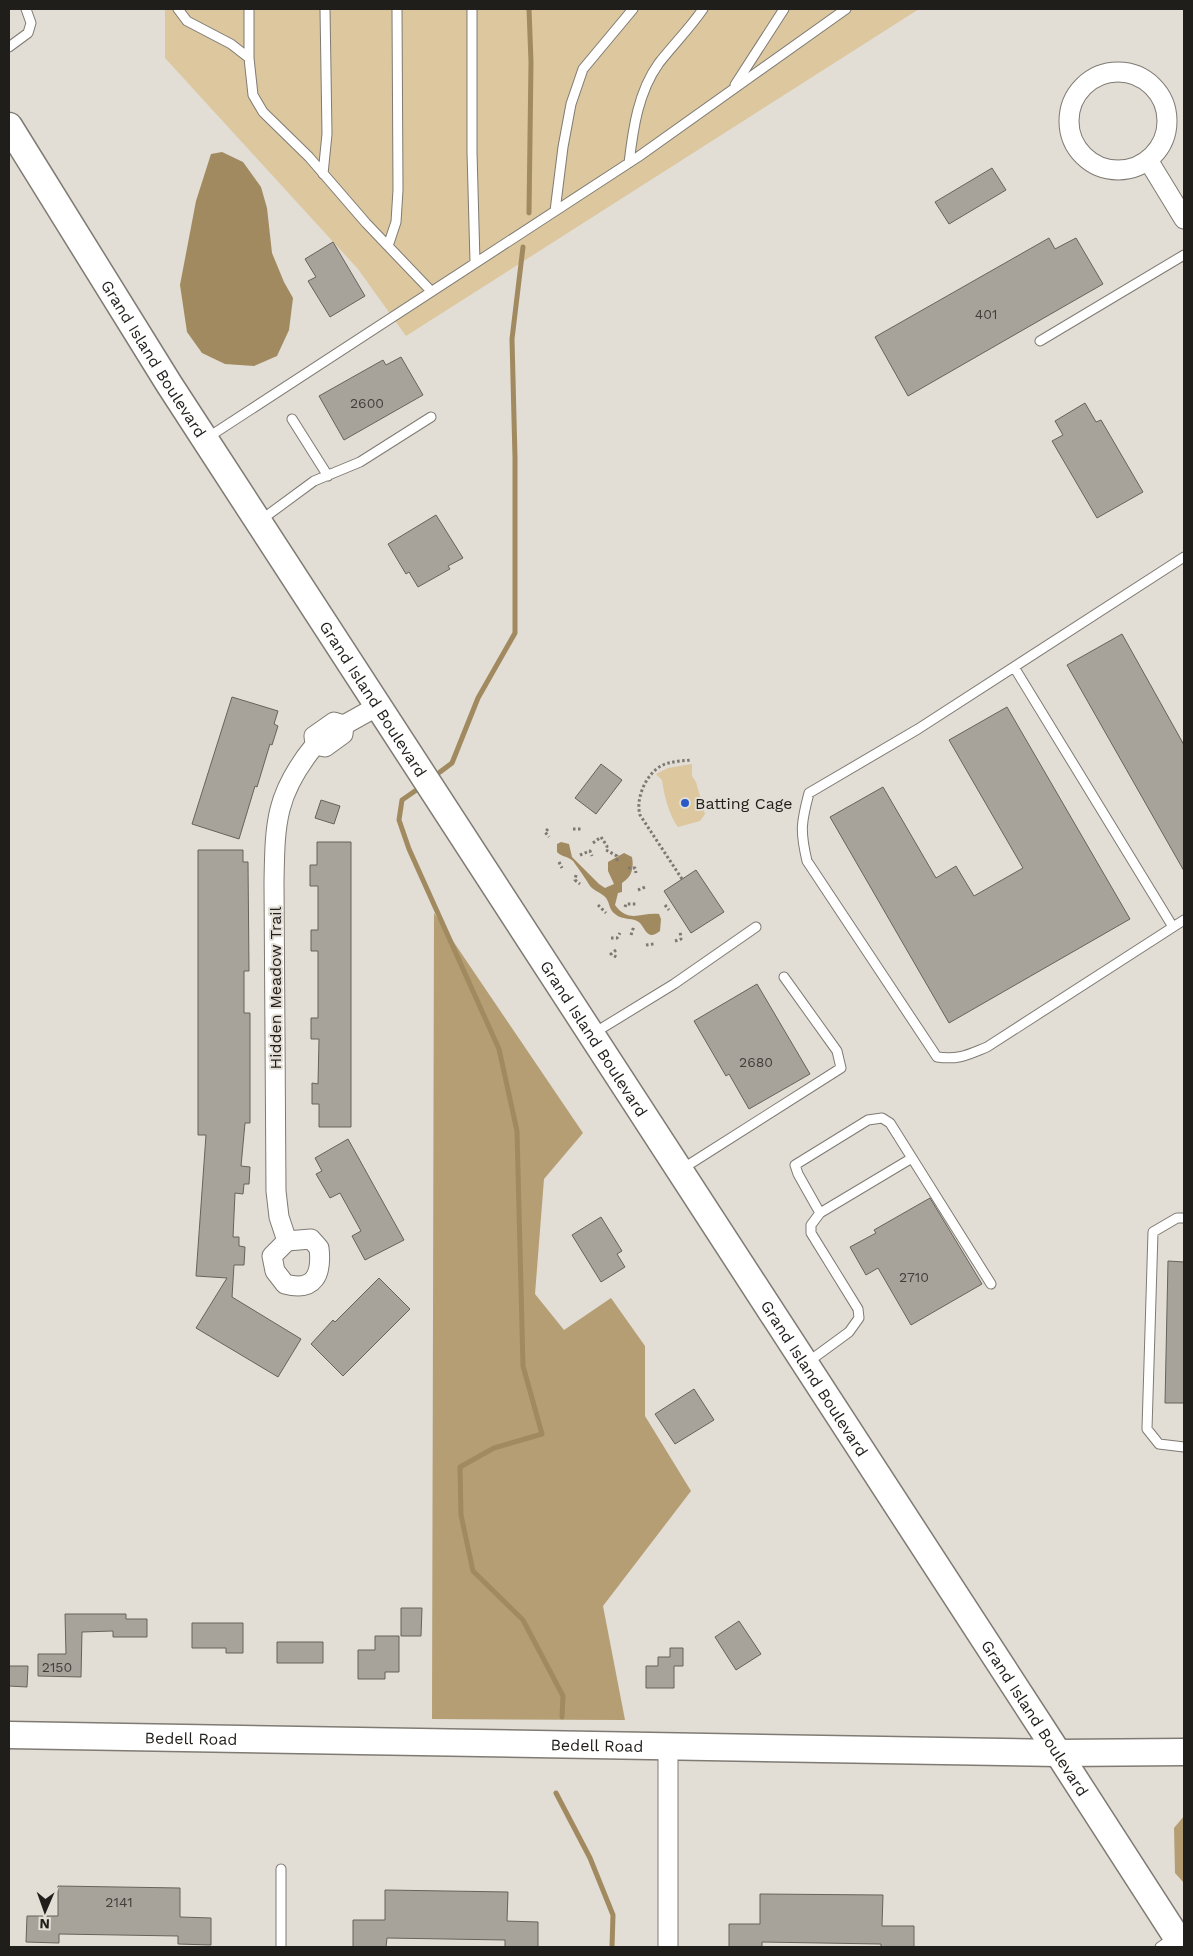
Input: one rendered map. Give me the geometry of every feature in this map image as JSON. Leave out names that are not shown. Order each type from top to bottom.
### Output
[{"type":"main road","name":"Grand Island Boulevard","points":[[9,126],[205,439],[1058,1752],[1173,1944]]},
{"type":"main road","name":"Bedell Road","points":[[9,1735],[1058,1752],[1184,1752]]},
{"type":"street","points":[[1119,71],[1141,76],[1155,86],[1166,105],[1168,122],[1167,132],[1160,148],[1148,160],[1132,169],[1115,170],[1098,166],[1078,150],[1070,132],[1068,115],[1077,93],[1089,80],[1102,74],[1119,71]]},
{"type":"street","points":[[1148,160],[1184,219]]},
{"type":"street","name":"Hidden Meadow Trail","points":[[286,1241],[279,1218],[276,1191],[275,837],[277,816],[282,799],[300,764],[315,745],[314,736],[334,722],[344,725],[378,706]]},
{"type":"street","points":[[668,1746],[668,1947]]},
{"type":"lane","points":[[9,47],[28,33],[31,23],[26,9]]},
{"type":"lane","points":[[178,9],[187,21],[230,44],[249,58]]},
{"type":"lane","points":[[249,9],[249,58],[254,95],[262,112],[309,158],[431,292]]},
{"type":"lane","points":[[323,174],[327,134],[325,9]]},
{"type":"lane","points":[[388,246],[396,222],[397,198],[397,9]]},
{"type":"lane","points":[[472,9],[472,152],[475,262]]},
{"type":"lane","points":[[555,211],[563,147],[571,104],[583,69],[633,9]]},
{"type":"lane","points":[[629,163],[634,120],[644,92],[658,65],[703,9]]},
{"type":"lane","points":[[732,90],[784,9]]},
{"type":"lane","points":[[205,439],[629,163],[846,9]]},
{"type":"lane","points":[[1040,341],[1184,255]]},
{"type":"lane","points":[[259,522],[314,481],[360,462],[431,417]]},
{"type":"lane","points":[[292,419],[328,476]]},
{"type":"lane","points":[[1184,557],[918,729],[808,793],[801,821],[802,839],[807,861],[937,1057],[962,1058],[987,1047],[1184,920]]},
{"type":"lane","points":[[1014,667],[1172,927]]},
{"type":"lane","points":[[592,1035],[674,984],[756,927]]},
{"type":"lane","points":[[679,1170],[841,1068],[837,1051],[784,976]]},
{"type":"lane","points":[[820,1213],[795,1166],[868,1120],[882,1118],[890,1123],[991,1284]]},
{"type":"lane","points":[[806,1364],[849,1332],[859,1318],[858,1310],[811,1233],[811,1226],[820,1213],[912,1158]]},
{"type":"lane","points":[[1184,1218],[1177,1218],[1153,1232],[1148,1429],[1159,1444],[1184,1447]]},
{"type":"lane","points":[[280,1947],[281,1869]]},
{"type":"path","points":[[682,879],[640,815],[638,807],[645,785],[655,770],[663,765],[691,760]]},
{"type":"path","points":[[573,828],[581,828]]},
{"type":"path","points":[[548,829],[545,832],[549,836]]},
{"type":"path","points":[[593,843],[601,837],[607,846],[606,850],[617,857],[617,863]]},
{"type":"path","points":[[580,855],[590,851],[592,856]]},
{"type":"path","points":[[559,862],[562,868]]},
{"type":"path","points":[[631,868],[636,869],[636,873]]},
{"type":"path","points":[[576,875],[574,880],[580,884]]},
{"type":"path","points":[[638,890],[645,887]]},
{"type":"path","points":[[625,906],[626,904],[636,904]]},
{"type":"path","points":[[598,905],[606,913]]},
{"type":"path","points":[[665,905],[669,910]]},
{"type":"path","points":[[631,935],[634,926]]},
{"type":"path","points":[[675,941],[681,939],[680,931]]},
{"type":"path","points":[[611,938],[617,938],[620,933]]},
{"type":"path","points":[[646,945],[654,944]]},
{"type":"path","points":[[616,950],[611,954],[618,958]]},
{"type":"shaded area","points":[[165,9],[919,9],[406,336],[358,269],[165,58]]},
{"type":"shaded area","points":[[222,152],[243,162],[261,187],[267,208],[272,253],[293,298],[289,330],[277,356],[254,366],[225,364],[202,353],[187,332],[180,285],[196,201],[211,154]]},
{"type":"shaded area","name":"Batting Cage","points":[[692,764],[692,776],[696,782],[705,814],[700,821],[678,827],[667,805],[662,780],[656,774],[668,768]]},
{"type":"shaded area","points":[[561,842],[569,844],[572,857],[605,888],[614,884],[608,871],[608,862],[624,853],[632,857],[632,872],[622,883],[622,892],[618,893],[615,905],[620,911],[630,916],[659,914],[661,919],[660,931],[650,935],[638,921],[621,918],[613,912],[606,898],[590,886],[573,861],[557,852],[557,844]]},
{"type":"shaded area","points":[[434,913],[583,1133],[544,1179],[535,1294],[564,1330],[611,1298],[645,1346],[645,1416],[691,1491],[603,1606],[625,1720],[432,1719]]},
{"type":"shaded area","points":[[1184,1816],[1184,1883],[1175,1873],[1174,1828]]},
{"type":"building","points":[[992,168],[1006,190],[949,224],[935,202]]},
{"type":"building","points":[[1049,238],[1055,249],[1076,238],[1103,284],[908,396],[875,337]]},
{"type":"building","points":[[333,242],[365,296],[330,317],[308,281],[316,277],[305,259]]},
{"type":"building","points":[[401,357],[423,395],[344,440],[319,396],[383,360],[386,365]]},
{"type":"building","points":[[1085,403],[1096,422],[1101,420],[1143,492],[1097,518],[1052,441],[1063,435],[1055,421]]},
{"type":"building","points":[[436,515],[463,558],[448,566],[450,569],[418,587],[409,572],[406,574],[388,544]]},
{"type":"building","points":[[1122,634],[1184,745],[1184,871],[1067,665]]},
{"type":"building","points":[[232,697],[278,711],[274,724],[278,726],[272,745],[270,744],[257,787],[255,786],[239,839],[192,824]]},
{"type":"building","points":[[1007,707],[1130,919],[949,1023],[830,817],[883,787],[936,878],[956,866],[974,896],[1023,868],[949,740]]},
{"type":"building","points":[[601,764],[622,780],[596,814],[575,798]]},
{"type":"building","points":[[321,800],[340,806],[334,824],[315,818]]},
{"type":"building","points":[[317,842],[351,842],[351,1127],[319,1127],[319,1104],[312,1104],[312,1083],[318,1084],[319,1039],[311,1039],[311,1018],[318,1018],[318,951],[311,951],[311,930],[318,930],[318,886],[310,886],[310,865],[317,865]]},
{"type":"building","points":[[198,850],[243,850],[243,862],[248,862],[249,971],[244,971],[244,1013],[250,1013],[250,1123],[245,1123],[241,1166],[250,1167],[249,1184],[244,1184],[243,1194],[235,1193],[233,1237],[239,1237],[239,1246],[245,1247],[244,1265],[234,1265],[232,1297],[301,1339],[278,1377],[196,1328],[227,1278],[196,1276],[206,1135],[198,1135]]},
{"type":"building","points":[[696,870],[724,912],[691,933],[664,891]]},
{"type":"building","points":[[757,984],[810,1074],[749,1109],[729,1074],[726,1076],[694,1021]]},
{"type":"building","points":[[348,1139],[404,1240],[365,1260],[352,1236],[361,1231],[340,1193],[330,1198],[316,1174],[322,1171],[315,1158]]},
{"type":"building","points":[[930,1198],[982,1284],[911,1325],[878,1268],[866,1275],[850,1247],[876,1233],[874,1230]]},
{"type":"building","points":[[601,1217],[622,1251],[617,1254],[625,1267],[601,1282],[572,1235]]},
{"type":"building","points":[[1168,1261],[1184,1262],[1184,1403],[1165,1403]]},
{"type":"building","points":[[379,1278],[410,1309],[343,1376],[311,1344],[333,1320],[335,1322]]},
{"type":"building","points":[[694,1389],[714,1420],[675,1444],[655,1414]]},
{"type":"building","points":[[401,1608],[422,1608],[421,1636],[401,1636]]},
{"type":"building","points":[[65,1614],[126,1614],[126,1619],[147,1619],[147,1637],[113,1637],[113,1631],[82,1632],[81,1677],[38,1676],[38,1654],[66,1654]]},
{"type":"building","points":[[739,1621],[761,1654],[736,1670],[715,1637]]},
{"type":"building","points":[[192,1623],[243,1623],[243,1653],[226,1653],[226,1648],[192,1648]]},
{"type":"building","points":[[375,1636],[399,1636],[399,1672],[385,1672],[385,1679],[358,1679],[358,1650],[375,1650]]},
{"type":"building","points":[[277,1642],[323,1642],[323,1663],[277,1663]]},
{"type":"building","points":[[670,1648],[683,1648],[683,1666],[674,1666],[674,1688],[646,1688],[646,1666],[658,1666],[658,1657],[670,1657]]},
{"type":"building","points":[[9,1666],[28,1666],[27,1687],[9,1686]]},
{"type":"building","points":[[58,1886],[180,1888],[180,1917],[211,1918],[211,1945],[178,1944],[178,1936],[59,1934],[59,1943],[26,1942],[27,1916],[58,1916]]},
{"type":"building","points":[[385,1890],[508,1892],[507,1921],[538,1922],[538,1947],[505,1947],[505,1940],[387,1938],[386,1947],[353,1947],[353,1920],[385,1920]]},
{"type":"building","points":[[760,1894],[883,1895],[882,1926],[914,1926],[914,1947],[881,1947],[881,1944],[762,1942],[762,1947],[729,1947],[729,1924],[760,1924]]},
{"type":"waterway","points":[[529,9],[531,62],[529,213]]},
{"type":"waterway","points":[[440,772],[452,763],[478,698],[515,633],[515,458],[512,339],[523,247]]},
{"type":"waterway","points":[[415,791],[402,800],[399,820],[409,849],[499,1049],[517,1131],[523,1366],[542,1434],[494,1448],[460,1467],[461,1515],[473,1571],[523,1620],[563,1696],[562,1717]]},
{"type":"waterway","points":[[556,1793],[590,1858],[613,1915],[612,1947]]},
{"type":"place","name":"Batting Cage","points":[[685,803]]}]
